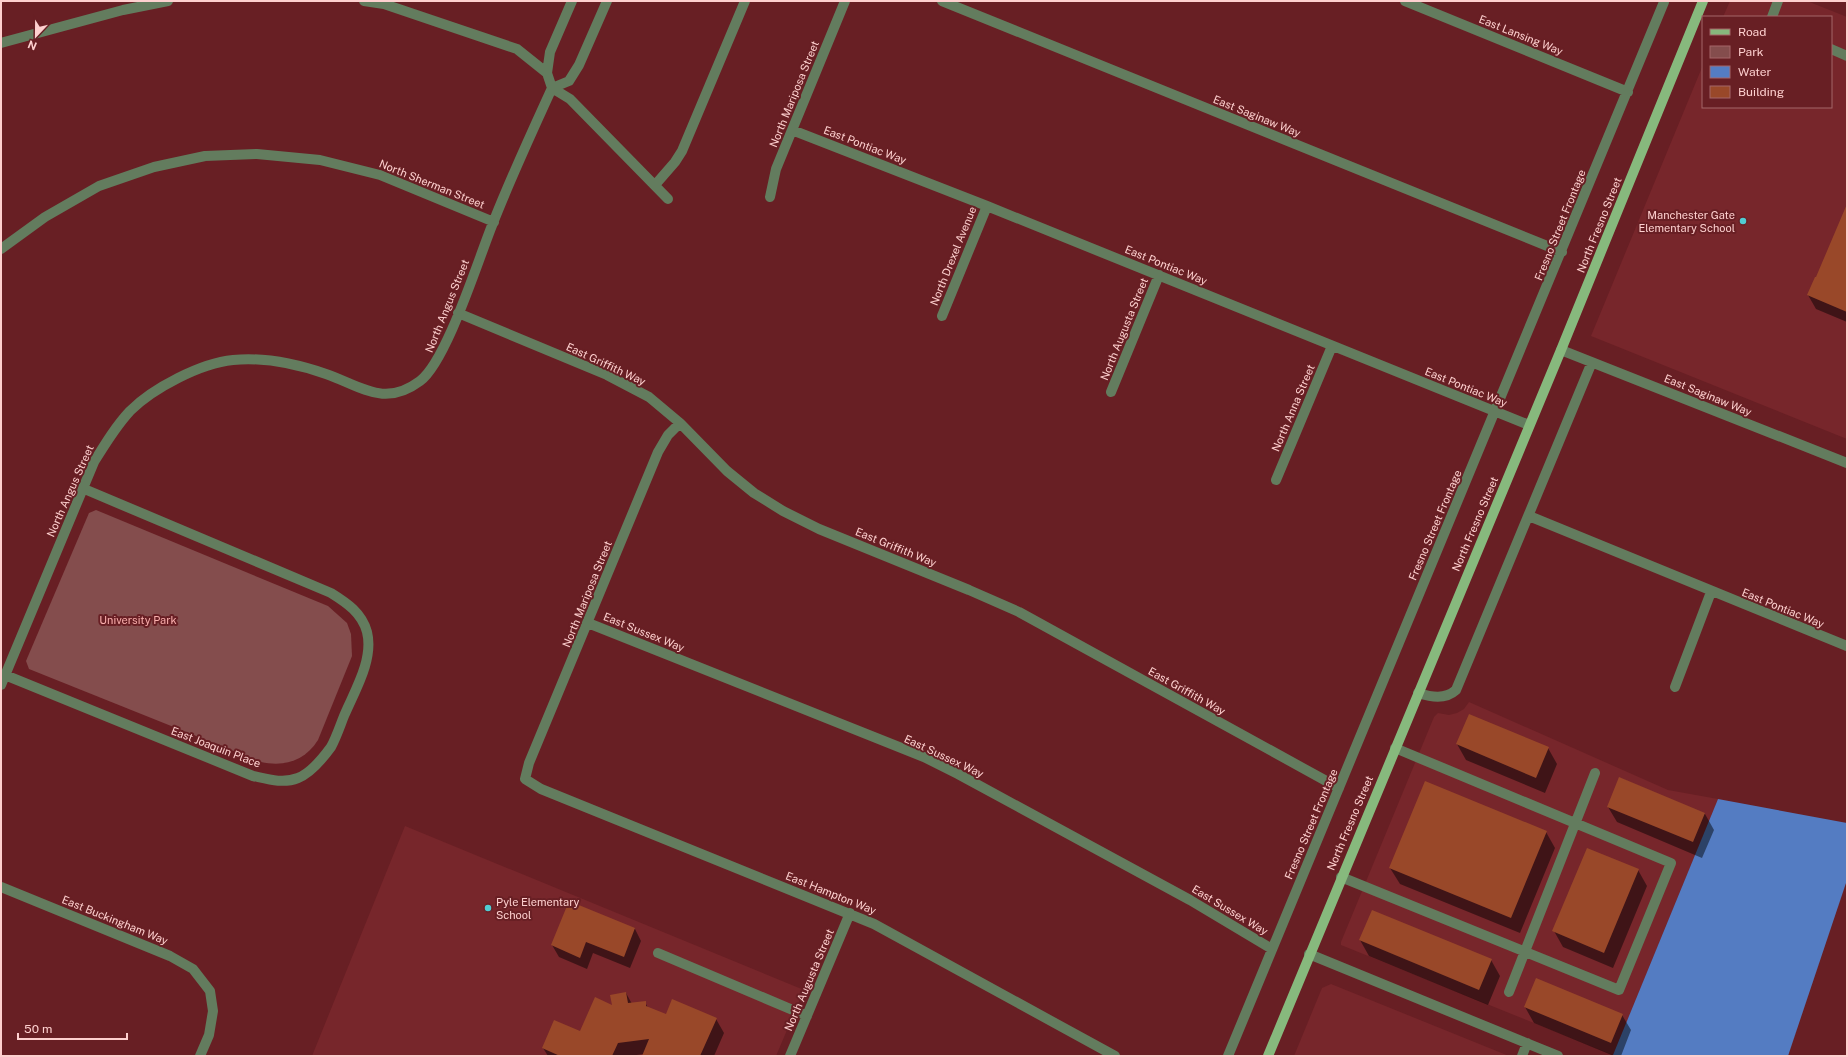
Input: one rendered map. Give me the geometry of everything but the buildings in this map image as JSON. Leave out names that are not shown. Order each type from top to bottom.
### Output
[{"type":"main road","name":"North Fresno Street","points":[[1268,1056],[1309,954],[1561,350],[1703,1]]},
{"type":"street","points":[[1,43],[123,10],[168,1]]},
{"type":"street","points":[[364,1],[384,4],[517,49],[547,73]]},
{"type":"street","points":[[572,1],[550,52],[547,73],[552,88],[570,99],[668,199]]},
{"type":"street","points":[[552,88],[569,81],[579,65],[607,1]]},
{"type":"street","points":[[655,185],[675,162],[682,151],[745,1]]},
{"type":"street","name":"North Mariposa Street","points":[[770,197],[776,169],[844,1]]},
{"type":"street","name":"East Saginaw Way","points":[[942,1],[1562,252]]},
{"type":"street","name":"East Lansing Way","points":[[1405,1],[1628,92]]},
{"type":"street","name":"Fresno Street Frontage","points":[[1228,1056],[1562,252],[1664,2]]},
{"type":"street","points":[[1772,16],[1779,2]]},
{"type":"street","points":[[1832,49],[1847,56]]},
{"type":"street","name":"North Angus Street","points":[[1,685],[94,462],[110,436],[131,410],[156,391],[206,366],[233,360],[268,361],[296,366],[326,374],[365,391],[382,394],[404,390],[422,380],[437,361],[458,313],[494,222],[552,88]]},
{"type":"street","name":"East Pontiac Way","points":[[792,130],[987,206],[1529,425]]},
{"type":"street","name":"North Sherman Street","points":[[1,249],[45,217],[99,186],[154,167],[205,156],[257,154],[320,160],[380,175],[494,222]]},
{"type":"street","name":"North Drexel Avenue","points":[[942,316],[987,206]]},
{"type":"street","name":"North Augusta Street","points":[[1112,392],[1159,276]]},
{"type":"street","name":"East Griffith Way","points":[[458,313],[607,375],[649,397],[680,423],[727,471],[754,493],[783,511],[819,529],[1019,612],[1339,788]]},
{"type":"street","name":"North Anna Street","points":[[1276,480],[1332,346]]},
{"type":"street","name":"East Saginaw Way","points":[[1561,350],[1847,463]]},
{"type":"street","points":[[1418,693],[1440,697],[1452,694],[1456,690],[1592,362]]},
{"type":"street","name":"North Mariposa Street","points":[[525,779],[529,763],[658,452],[668,435],[680,423]]},
{"type":"street","name":"East Joaquin Place","points":[[5,675],[253,776],[278,781],[298,778],[317,764],[331,746],[360,677],[367,652],[367,634],[362,619],[349,604],[331,593],[82,488]]},
{"type":"street","name":"East Pontiac Way","points":[[1529,516],[1711,592],[1847,646]]},
{"type":"street","points":[[1675,687],[1711,592]]},
{"type":"street","name":"East Sussex Way","points":[[588,623],[924,757],[1190,900],[1272,949]]},
{"type":"street","points":[[1341,877],[1619,990],[1671,863],[1395,748]]},
{"type":"street","points":[[1509,992],[1595,773]]},
{"type":"street","name":"East Hampton Way","points":[[525,779],[541,790],[850,913],[874,924],[1115,1056]]},
{"type":"street","name":"East Buckingham Way","points":[[1,887],[170,956],[192,969],[210,991],[213,1010],[209,1036],[200,1056]]},
{"type":"street","name":"North Augusta Street","points":[[790,1056],[850,913]]},
{"type":"street","points":[[658,953],[807,1016]]},
{"type":"street","points":[[1309,954],[1558,1056]]},
{"type":"street","points":[[1522,1056],[1527,1043]]},
{"type":"shaded area","name":"Manchester Gate Elementary School","points":[[1730,1],[1807,1],[1847,17],[1847,439],[1591,336],[1702,67],[1702,108],[1832,108],[1832,16],[1723,16]]},
{"type":"shaded area","points":[[1469,702],[1668,790],[1718,799],[1613,1055],[1341,945],[1434,717],[1438,713],[1449,715],[1457,713],[1464,709]]},
{"type":"shaded area","name":"Pyle Elementary School","points":[[405,826],[804,990],[776,1056],[312,1056]]},
{"type":"shaded area","points":[[1331,984],[1509,1056],[1294,1056],[1322,988]]},
{"type":"green space","name":"University Park","points":[[96,510],[328,606],[347,623],[351,634],[352,656],[318,740],[307,753],[300,758],[286,763],[278,764],[261,762],[29,669],[26,661],[89,513]]},
{"type":"water","points":[[1718,799],[1847,823],[1847,880],[1788,1056],[1613,1055]]},
{"type":"place","name":"Manchester Gate Elementary School","points":[[1743,221]]},
{"type":"place","name":"Pyle Elementary School","points":[[488,908]]}]
